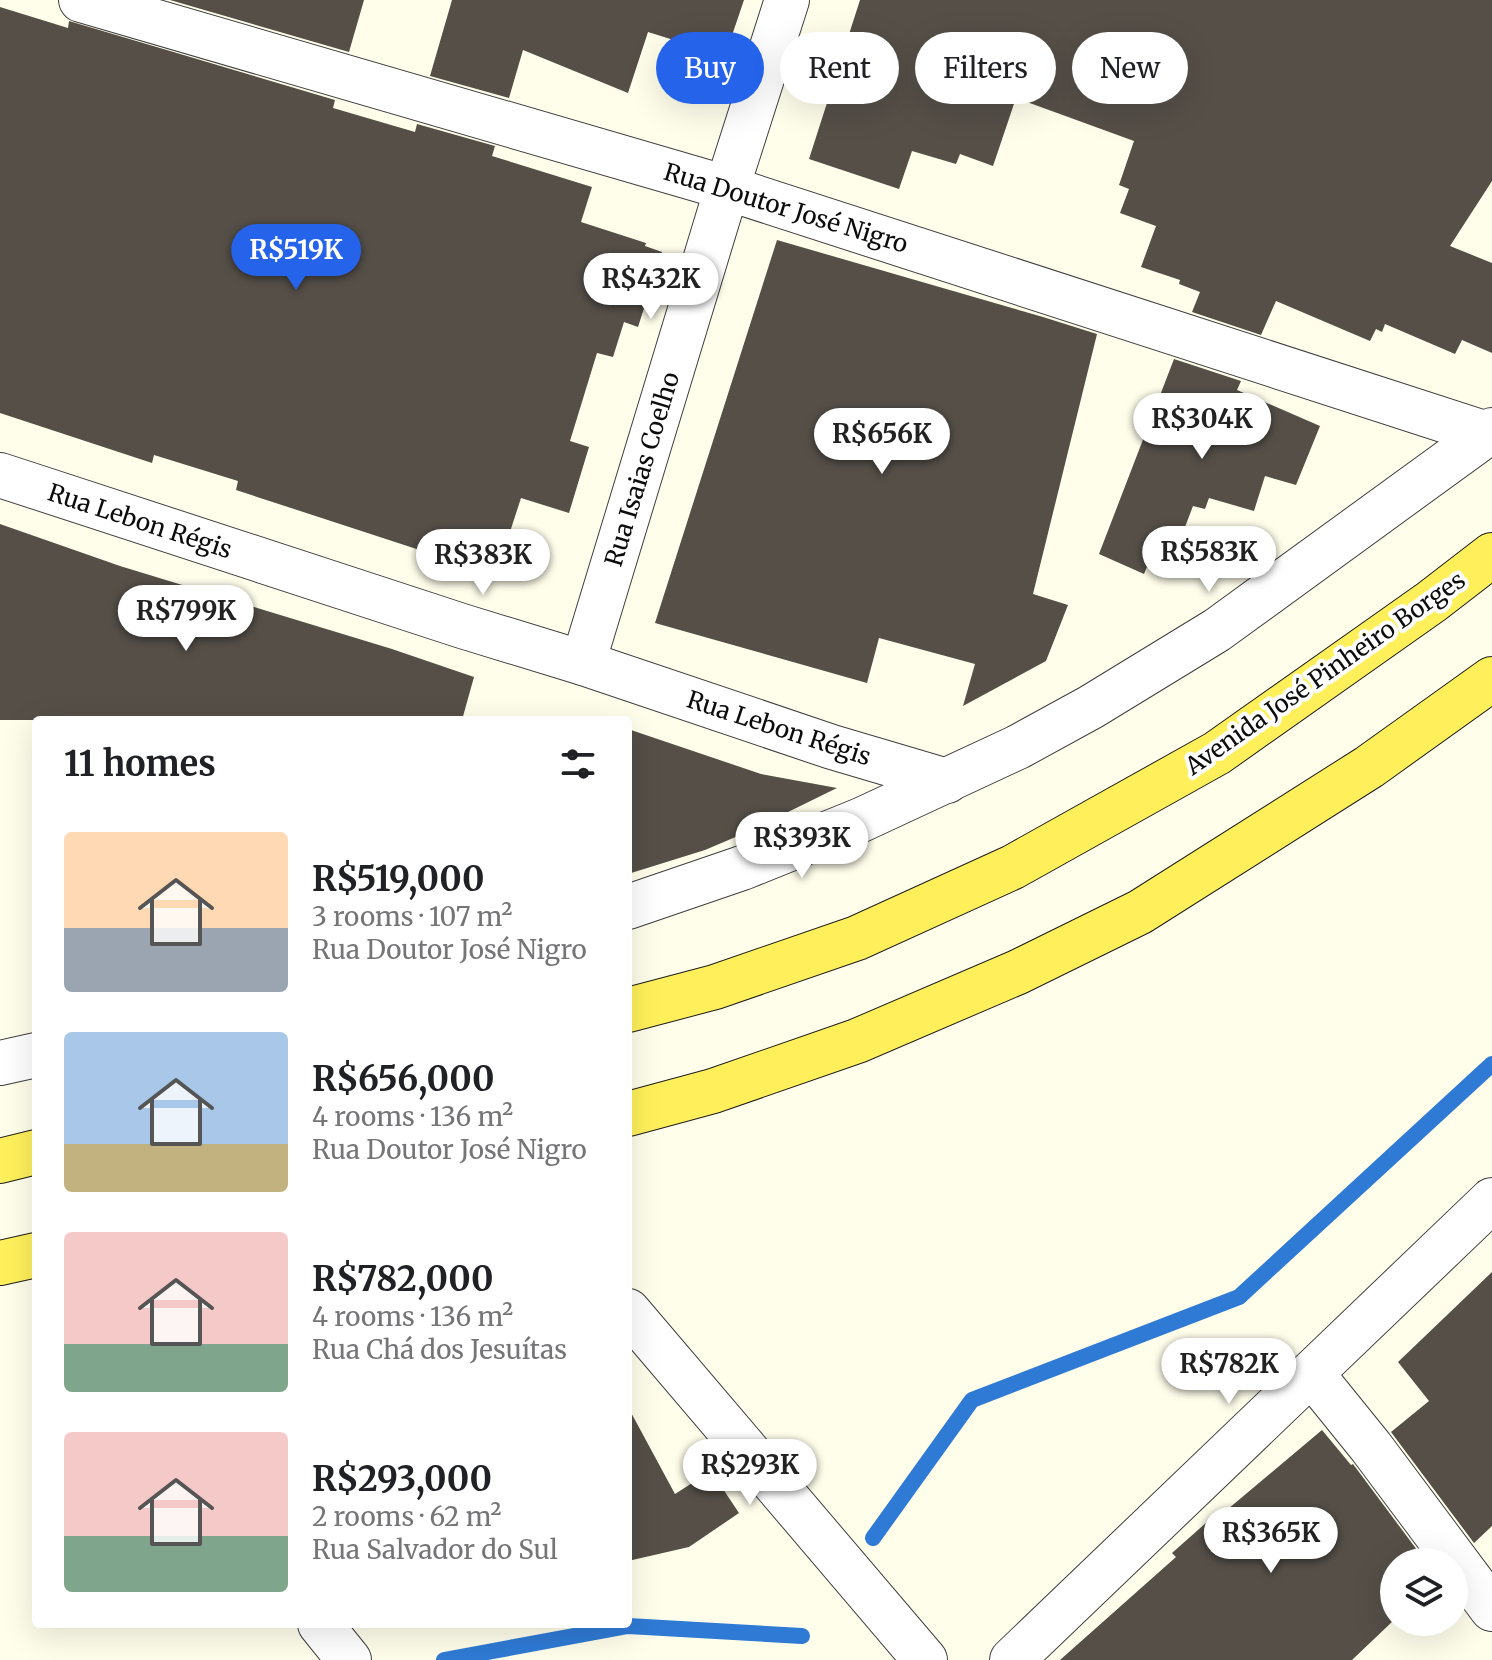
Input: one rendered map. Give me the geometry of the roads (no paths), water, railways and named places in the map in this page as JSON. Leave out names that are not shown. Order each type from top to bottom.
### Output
[{"type":"main road","name":"Avenida José Pinheiro Borges","points":[[632,1009],[715,987],[857,938],[1013,867],[1217,753],[1431,602],[1492,555]]},
{"type":"main road","points":[[632,1113],[713,1091],[857,1041],[1018,972],[1140,912],[1369,767],[1492,679]]},
{"type":"main road","points":[[0,1161],[32,1153]]},
{"type":"main road","points":[[0,1263],[32,1256]]},
{"type":"street","name":"Rua Doutor José Nigro","points":[[81,0],[727,188],[1489,432]]},
{"type":"street","name":"Rua Isaias Coelho","points":[[583,663],[787,0]]},
{"type":"street","points":[[632,906],[742,868],[861,820],[1018,747],[1091,707],[1217,630],[1489,432]]},
{"type":"street","name":"Rua Lebon Régis","points":[[0,475],[583,663],[832,747],[947,781]]},
{"type":"street","points":[[0,1063],[32,1056]]},
{"type":"street","points":[[1012,1660],[1492,1200]]},
{"type":"street","points":[[632,1316],[925,1660]]},
{"type":"street","points":[[1312,1374],[1371,1447],[1492,1609]]},
{"type":"street","points":[[323,1628],[349,1660]]},
{"type":"waterway","points":[[873,1538],[972,1400],[1239,1297],[1492,1064]]},
{"type":"waterway","points":[[632,1626],[802,1636]]},
{"type":"waterway","points":[[444,1660],[617,1628]]}]
